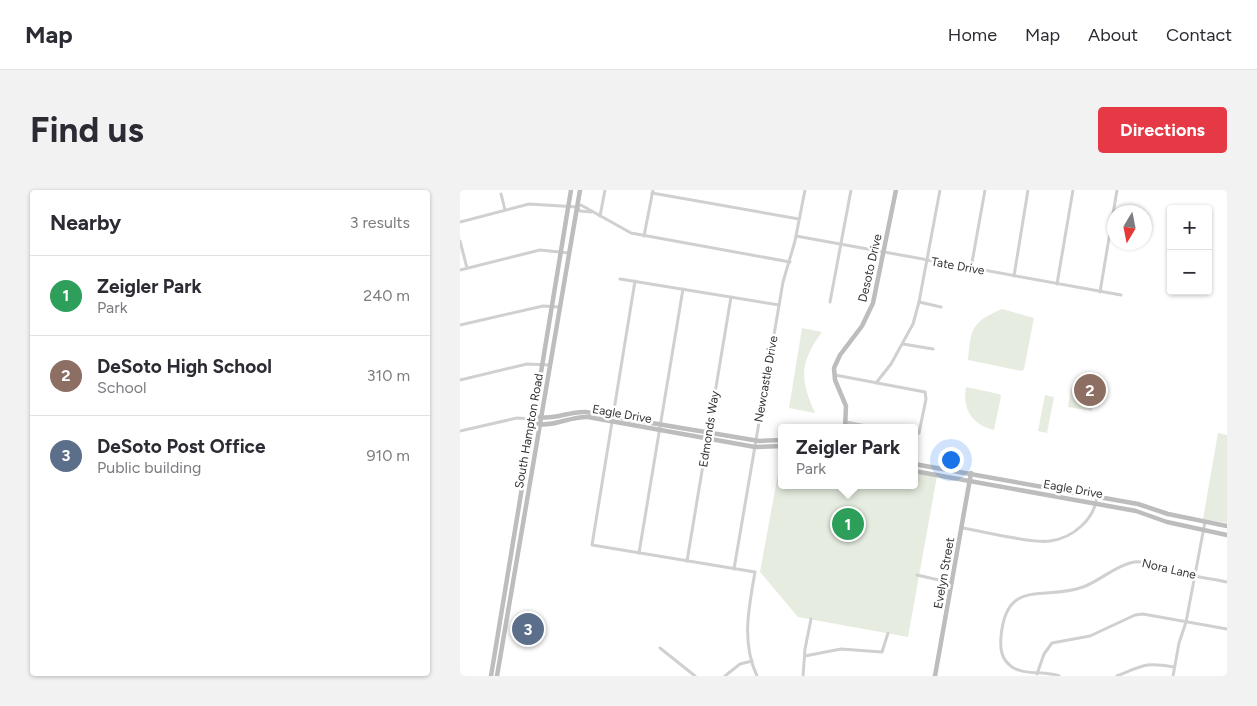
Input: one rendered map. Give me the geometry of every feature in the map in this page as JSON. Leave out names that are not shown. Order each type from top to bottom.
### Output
[{"type":"street","name":"South Hampton Road","points":[[491,676],[571,190]]},
{"type":"street","name":"South Hampton Road","points":[[497,676],[580,190]]},
{"type":"street","points":[[600,216],[605,190]]},
{"type":"street","name":"Newcastle Drive","points":[[734,569],[779,305],[785,274],[796,236],[804,190]]},
{"type":"street","points":[[830,302],[851,190]]},
{"type":"street","name":"Desoto Drive","points":[[834,375],[834,368],[840,355],[862,326],[873,303],[885,253],[896,190]]},
{"type":"street","points":[[876,383],[904,344],[913,324],[920,302],[940,190]]},
{"type":"street","points":[[971,268],[985,190]]},
{"type":"street","points":[[1014,276],[1028,190]]},
{"type":"street","points":[[1057,284],[1074,190]]},
{"type":"street","points":[[1100,292],[1117,190]]},
{"type":"street","points":[[644,236],[652,192],[799,220]]},
{"type":"street","points":[[501,194],[505,210]]},
{"type":"street","points":[[460,222],[529,204],[577,207],[581,205],[630,233],[790,262]]},
{"type":"street","name":"Tate Drive","points":[[796,236],[1120,296]]},
{"type":"street","points":[[460,241],[467,268]]},
{"type":"street","points":[[460,270],[540,250],[569,253]]},
{"type":"street","points":[[620,279],[779,305]]},
{"type":"street","points":[[635,281],[592,545],[755,572],[747,622],[752,661],[757,676]]},
{"type":"street","points":[[639,553],[683,289]]},
{"type":"street","name":"Edmonds Way","points":[[687,561],[731,297]]},
{"type":"street","points":[[920,302],[941,307]]},
{"type":"street","points":[[460,325],[543,306],[560,308]]},
{"type":"street","points":[[904,344],[933,349]]},
{"type":"street","points":[[460,380],[527,364],[550,365]]},
{"type":"street","points":[[856,424],[846,422],[844,400],[836,385],[834,375],[926,392],[918,433]]},
{"type":"street","name":"Eagle Drive","points":[[534,420],[537,416],[553,419],[580,412],[778,443]]},
{"type":"street","name":"Eagle Drive","points":[[539,424],[551,425],[581,417],[755,447],[778,444]]},
{"type":"street","points":[[460,431],[517,418],[534,420],[539,424]]},
{"type":"street","name":"Eagle Drive","points":[[918,465],[1138,504],[1168,514],[1227,526]]},
{"type":"street","points":[[933,474],[934,467]]},
{"type":"street","name":"Eagle Drive","points":[[918,472],[1136,511],[1166,522],[1227,535]]},
{"type":"street","name":"Evelyn Street","points":[[936,676],[971,473]]},
{"type":"street","points":[[1030,492],[1031,484]]},
{"type":"street","points":[[522,490],[528,491]]},
{"type":"street","points":[[962,528],[1049,541],[1062,537],[1080,527],[1095,510],[1097,496]]},
{"type":"street","points":[[1173,676],[1186,622],[1205,522]]},
{"type":"street","name":"Nora Lane","points":[[1037,674],[1012,668],[1003,659],[1001,643],[1008,610],[1022,595],[1036,592],[1060,593],[1083,588],[1133,562],[1227,582]]},
{"type":"street","points":[[510,563],[516,564]]},
{"type":"street","points":[[917,575],[953,583]]},
{"type":"street","points":[[505,594],[511,595]]},
{"type":"street","points":[[1060,676],[1037,674],[1044,654],[1052,643],[1090,636],[1135,615],[1143,614],[1227,629]]},
{"type":"street","points":[[803,676],[810,619]]},
{"type":"street","points":[[805,656],[841,649],[882,652],[888,633]]},
{"type":"street","points":[[660,648],[695,676]]},
{"type":"street","points":[[496,651],[501,652]]},
{"type":"street","points":[[724,676],[740,664],[752,661]]},
{"type":"street","points":[[1117,676],[1142,664],[1152,663],[1174,667]]},
{"type":"shaded area","points":[[1002,309],[1034,318],[1024,369],[1022,371],[968,360],[970,341],[974,328],[984,318]]},
{"type":"shaded area","points":[[802,328],[822,332],[809,353],[804,371],[807,390],[815,413],[789,408]]},
{"type":"shaded area","points":[[966,387],[1001,396],[994,430],[980,424],[971,415],[966,403]]},
{"type":"shaded area","points":[[1071,389],[1095,393],[1092,411],[1068,407]]},
{"type":"shaded area","points":[[1045,395],[1054,397],[1047,433],[1038,431]]},
{"type":"shaded area","points":[[1218,433],[1227,435],[1227,523],[1203,519]]},
{"type":"shaded area","points":[[918,473],[937,476],[908,637],[798,617],[760,572],[778,474],[778,489],[918,489]]},
{"type":"place","name":"DeSoto High School","points":[[1090,390]]},
{"type":"place","name":"Zeigler Park","points":[[848,524]]},
{"type":"place","name":"DeSoto Post Office","points":[[528,629]]}]
